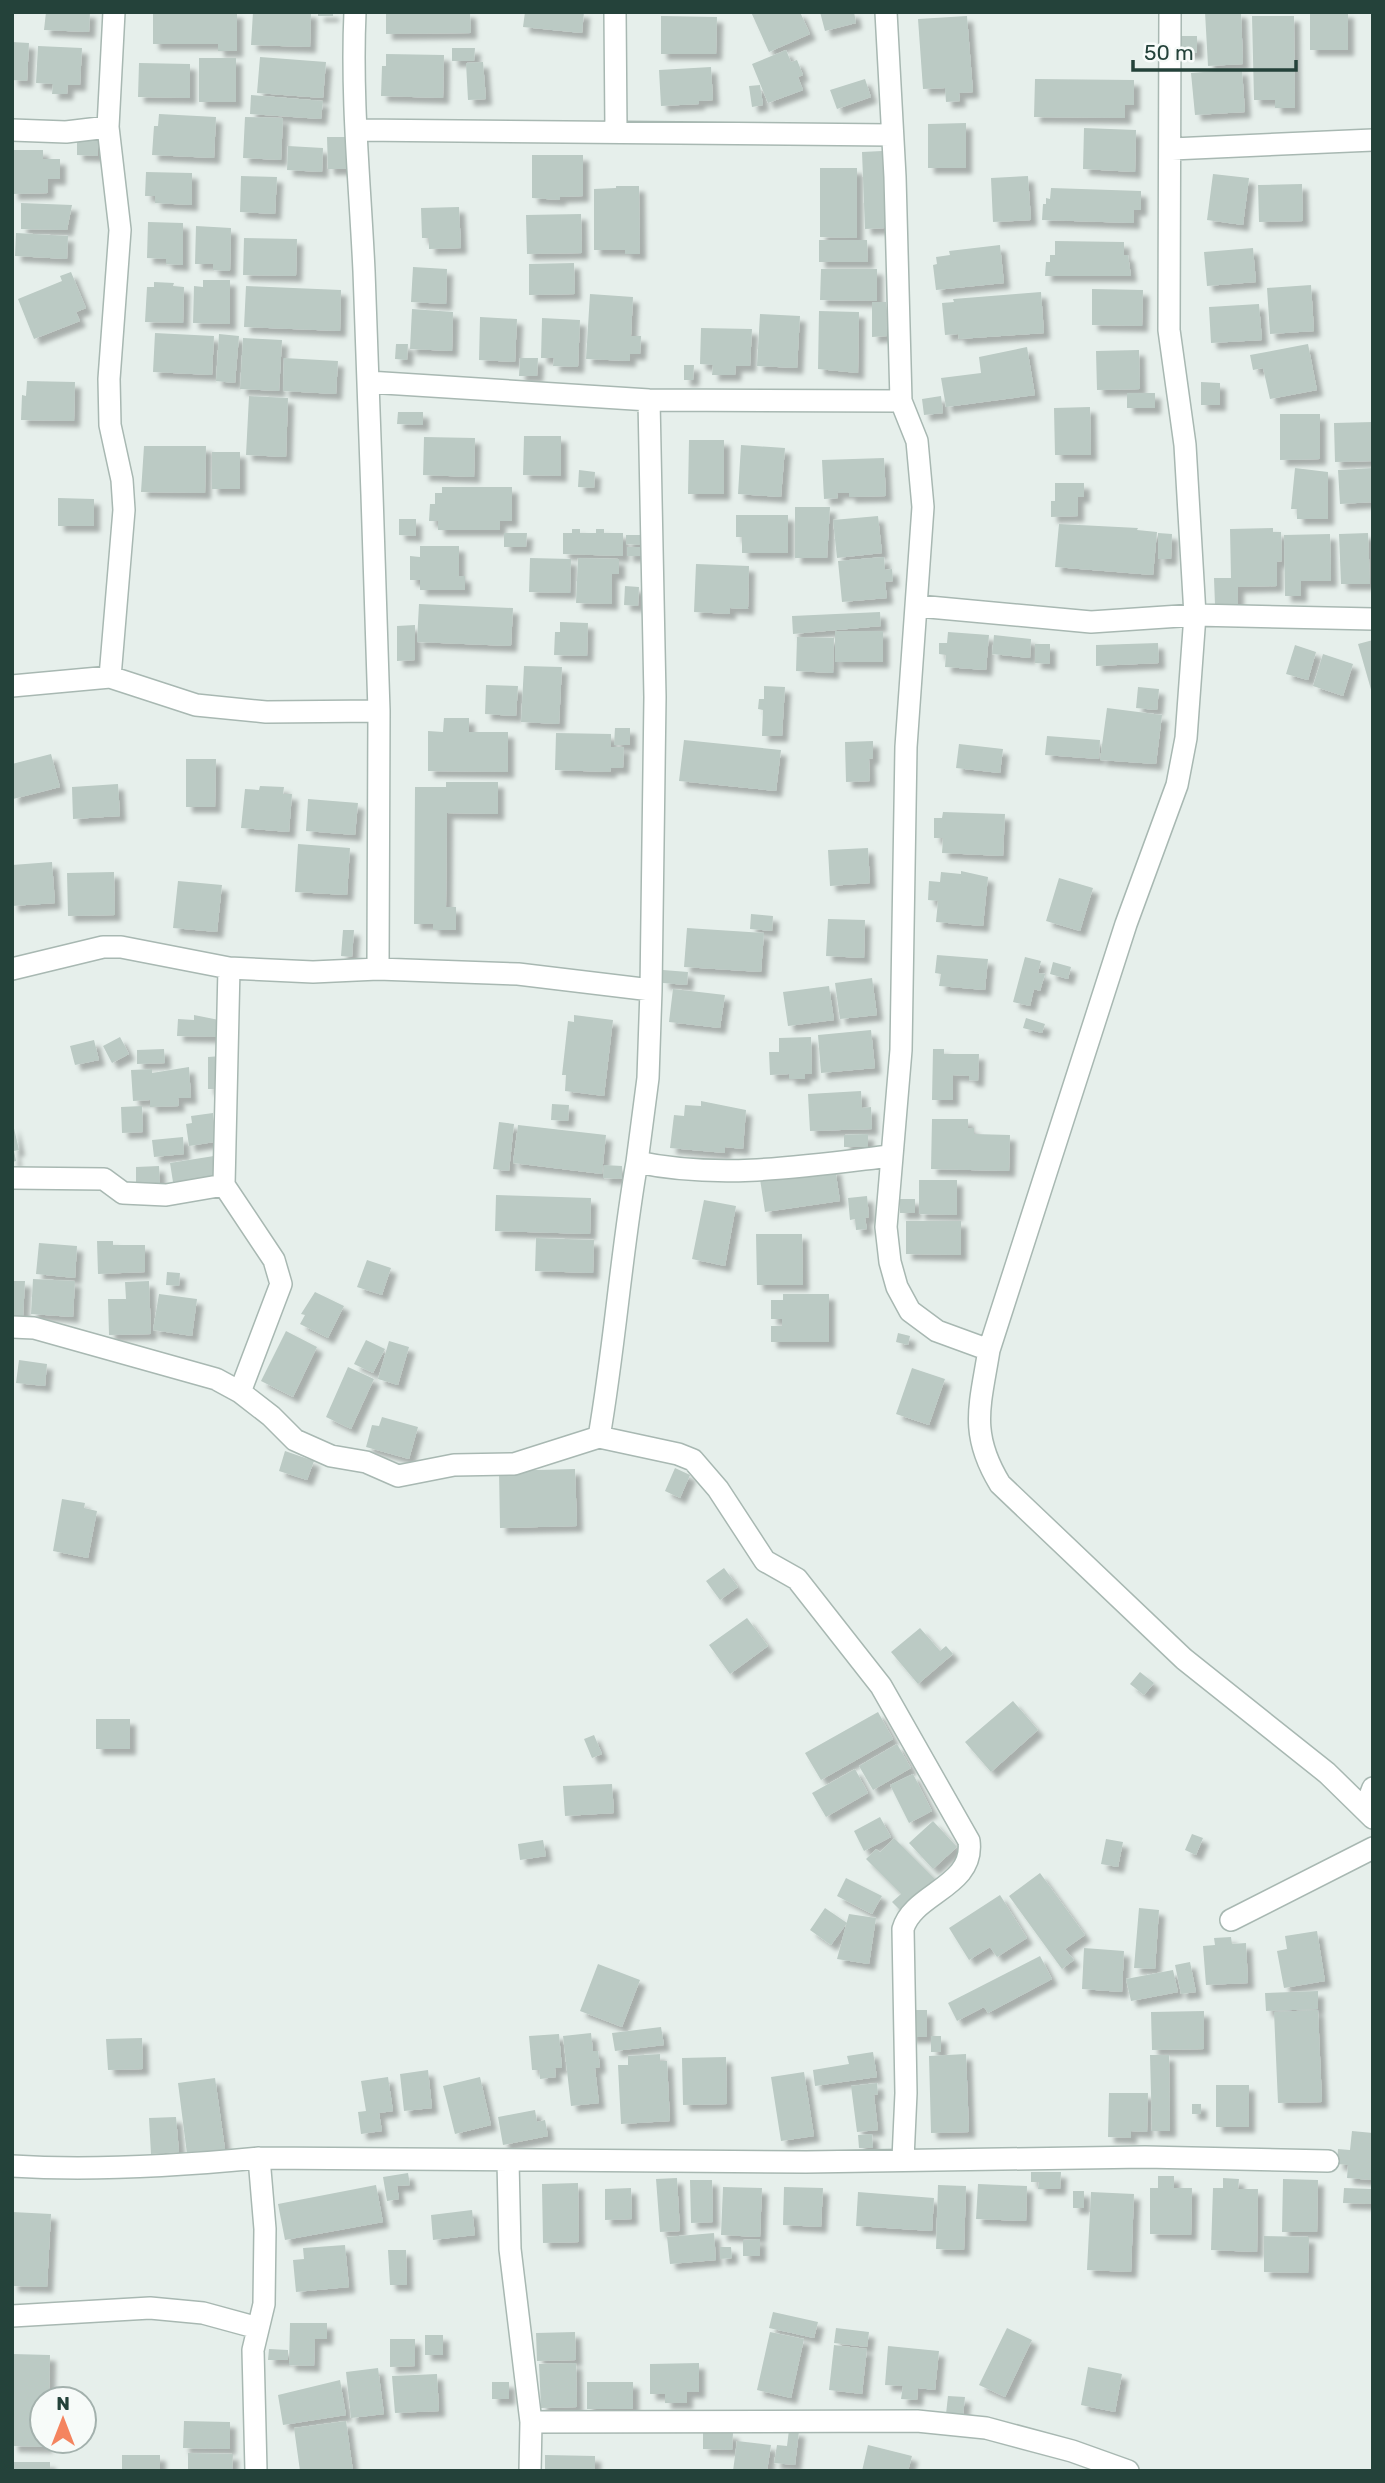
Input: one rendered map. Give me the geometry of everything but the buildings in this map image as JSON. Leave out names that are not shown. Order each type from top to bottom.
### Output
[{"type":"street","points":[[110,677],[124,510],[122,481],[110,425],[109,379],[120,230],[108,127],[114,12]]},
{"type":"street","points":[[355,12],[353,85],[358,130],[379,711],[378,969]]},
{"type":"street","points":[[615,12],[616,131]]},
{"type":"street","points":[[886,12],[901,401],[917,441],[922,494],[918,606],[909,677],[901,1050],[886,1227],[890,1262],[897,1287],[910,1311],[937,1331],[989,1350]]},
{"type":"street","points":[[1170,12],[1172,149],[1167,240],[1169,330],[1185,445],[1195,615],[1186,738],[1177,785],[1126,924],[989,1350],[978,1423],[984,1458],[1000,1484],[1184,1659],[1327,1773],[1369,1814]]},
{"type":"street","points":[[12,130],[66,132],[108,127]]},
{"type":"street","points":[[358,130],[891,135]]},
{"type":"street","points":[[1172,149],[1373,140]]},
{"type":"street","points":[[368,382],[649,400],[901,401]]},
{"type":"street","points":[[599,1437],[610,1372],[626,1227],[648,1078],[655,697],[649,400]]},
{"type":"street","points":[[918,606],[1091,622],[1195,615],[1373,619]]},
{"type":"street","points":[[12,686],[110,677],[196,705],[267,712],[379,711]]},
{"type":"street","points":[[12,969],[103,947],[121,947],[229,968],[313,972],[378,969],[518,974],[651,990]]},
{"type":"street","points":[[229,968],[224,1185],[274,1260],[281,1284],[240,1392]]},
{"type":"street","points":[[637,1162],[675,1170],[777,1170],[890,1156]]},
{"type":"street","points":[[12,1178],[79,1176],[104,1179],[123,1193],[155,1195],[224,1185]]},
{"type":"street","points":[[12,1327],[34,1328],[216,1379],[240,1392],[295,1440],[331,1456],[366,1462],[398,1476],[454,1465],[514,1464],[599,1437],[678,1454],[693,1460],[718,1489],[765,1561],[797,1579],[881,1685],[969,1841],[968,1859],[961,1872],[912,1914],[902,1929],[906,2093],[903,2159]]},
{"type":"street","points":[[1369,1814],[1373,1788]]},
{"type":"street","points":[[1231,1920],[1373,1848]]},
{"type":"street","points":[[12,2166],[55,2169],[259,2158],[392,2157],[508,2161],[1145,2157],[1328,2161]]},
{"type":"street","points":[[256,2471],[253,2350],[264,2304],[265,2229],[259,2158]]},
{"type":"street","points":[[508,2161],[512,2261],[531,2422],[530,2471]]},
{"type":"street","points":[[12,2316],[150,2308],[203,2313],[258,2328]]},
{"type":"street","points":[[531,2422],[916,2421],[986,2428],[1072,2451],[1128,2471]]}]
